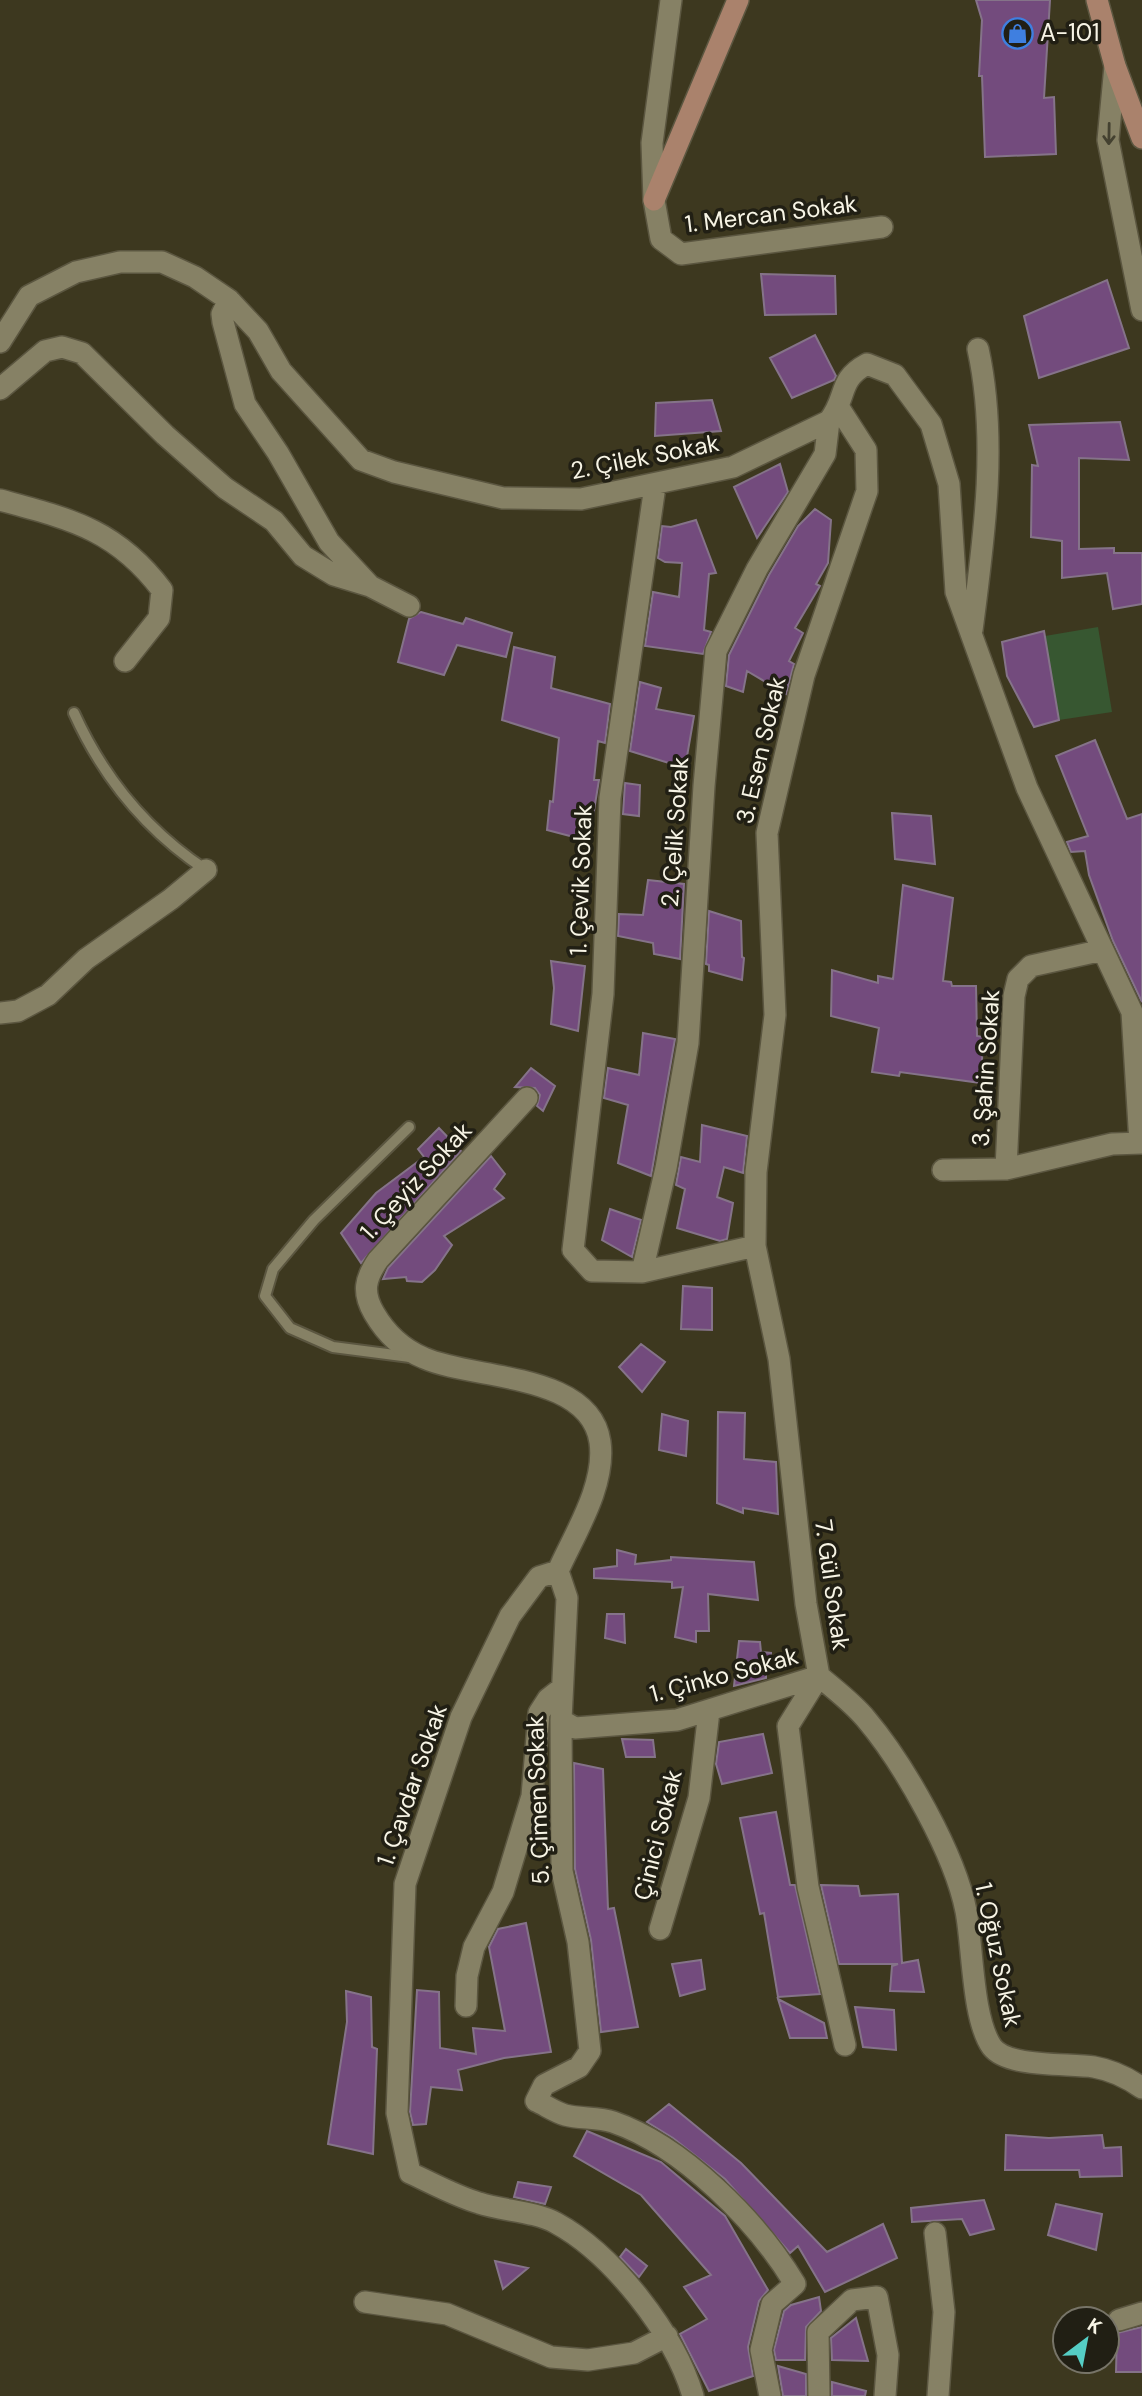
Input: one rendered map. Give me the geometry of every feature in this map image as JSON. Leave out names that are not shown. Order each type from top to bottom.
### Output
[{"type":"street","name":"1. Mercan Sokak","points":[[671,0],[652,143],[654,200],[661,239],[681,254],[882,227]]},
{"type":"street","points":[[654,200],[738,0]]},
{"type":"street","points":[[1097,0],[1115,66],[1142,138]]},
{"type":"street","points":[[1115,66],[1108,140],[1142,310]]},
{"type":"street","name":"2. Çilek Sokak","points":[[0,342],[29,296],[76,272],[120,262],[162,262],[195,277],[229,300],[258,331],[281,372],[361,460],[394,472],[503,498],[581,499],[654,486],[733,467],[834,414]]},
{"type":"street","points":[[229,300],[222,314],[223,322],[245,404],[278,453],[329,542],[370,586]]},
{"type":"street","points":[[0,388],[46,351],[62,347],[82,353],[175,444],[225,488],[274,521],[303,556],[334,575],[370,586],[409,606]]},
{"type":"street","points":[[972,635],[988,497],[985,382],[978,349]]},
{"type":"street","points":[[834,414],[847,378],[867,364],[895,375],[931,424],[949,484],[956,592],[1027,788],[1132,1012],[1141,1143],[1112,1144],[1006,1169],[943,1170]]},
{"type":"street","name":"3. Esen Sokak","points":[[755,1246],[756,1172],[775,1015],[767,833],[804,675],[867,491],[866,450],[834,414]]},
{"type":"street","name":"2. Çelik Sokak","points":[[642,1272],[666,1168],[688,1043],[716,651],[757,569],[825,454],[834,414]]},
{"type":"street","name":"1. Çevik Sokak","points":[[642,1272],[592,1271],[573,1250],[603,994],[610,798],[654,486]]},
{"type":"street","points":[[0,500],[75,520],[144,565],[162,590],[159,618],[125,661]]},
{"type":"street","points":[[0,1013],[18,1011],[48,995],[86,959],[172,899],[206,870]]},
{"type":"street","name":"3. Şahin Sokak","points":[[1006,1169],[1014,996],[1018,979],[1031,966],[1103,950]]},
{"type":"street","name":"1. Çeyiz Sokak","points":[[527,1098],[378,1260],[367,1275],[365,1298],[386,1333],[424,1358],[547,1387],[587,1411],[600,1440],[601,1471],[558,1572]]},
{"type":"street","points":[[642,1272],[755,1246]]},
{"type":"street","name":"7. Gül Sokak","points":[[755,1246],[779,1359],[806,1604],[819,1676],[788,1726],[808,1887],[845,2045]]},
{"type":"street","name":"5. Çimen Sokak","points":[[558,1572],[568,1598],[561,1720],[562,1871],[578,1942],[590,2051],[579,2067],[544,2085],[536,2101],[565,2115],[612,2122],[657,2144],[721,2192],[774,2249],[795,2284],[772,2304],[761,2350],[770,2396]]},
{"type":"street","name":"1. Çavdar Sokak","points":[[558,1572],[539,1577],[510,1616],[461,1717],[405,1884],[397,2113],[410,2173],[477,2203],[554,2221],[587,2244],[627,2285],[667,2336]]},
{"type":"street","name":"1. Çinko Sokak","points":[[561,1720],[575,1728],[677,1720],[819,1676]]},
{"type":"street","name":"1. Oğuz Sokak","points":[[819,1676],[866,1718],[909,1782],[945,1850],[966,1909],[982,2026],[993,2048],[1016,2061],[1097,2067],[1128,2078],[1142,2088]]},
{"type":"street","points":[[466,2006],[467,1976],[474,1947],[503,1892],[532,1796],[539,1713],[548,1699],[562,1688]]},
{"type":"street","name":"Çinici Sokak","points":[[660,1929],[699,1798],[709,1711]]},
{"type":"street","points":[[935,2233],[944,2312],[938,2396]]},
{"type":"street","points":[[819,2396],[818,2332],[852,2300],[877,2298],[888,2355],[885,2396]]},
{"type":"street","points":[[366,2302],[447,2314],[551,2357],[588,2360],[634,2353],[667,2336],[693,2396]]},
{"type":"street","points":[[1121,2319],[1142,2313]]},
{"type":"lane","points":[[74,713],[92,753],[127,799],[157,834],[206,870]]},
{"type":"lane","points":[[409,1127],[272,1269],[265,1296],[290,1328],[333,1347],[424,1358]]},
{"type":"green space","points":[[1098,627],[1112,712],[1059,720],[1045,636]]},
{"type":"building","points":[[976,0],[1050,0],[1044,98],[1054,97],[1056,154],[985,157],[982,76],[979,76],[982,20]]},
{"type":"building","points":[[761,274],[835,276],[836,314],[765,315]]},
{"type":"building","points":[[1107,280],[1129,348],[1039,378],[1024,316]]},
{"type":"building","points":[[815,335],[836,376],[834,380],[792,398],[770,358]]},
{"type":"building","points":[[712,400],[721,431],[655,436],[656,403]]},
{"type":"building","points":[[1120,422],[1129,460],[1079,458],[1079,549],[1114,548],[1114,553],[1142,553],[1142,604],[1113,609],[1107,573],[1062,578],[1062,541],[1031,537],[1032,465],[1038,466],[1029,425]]},
{"type":"building","points":[[780,464],[788,492],[757,538],[734,487]]},
{"type":"building","points":[[815,509],[831,520],[828,563],[816,584],[820,586],[795,628],[803,633],[789,661],[794,664],[786,694],[747,671],[743,692],[726,686],[729,655],[769,575],[798,526]]},
{"type":"building","points":[[696,520],[716,573],[709,574],[704,630],[711,632],[703,654],[645,646],[653,592],[679,597],[682,563],[665,562],[658,558],[662,526],[671,527]]},
{"type":"building","points":[[421,612],[463,624],[466,618],[512,633],[506,657],[457,645],[444,675],[398,662],[409,619]]},
{"type":"building","points":[[1044,631],[1059,720],[1034,727],[1007,676],[1002,642]]},
{"type":"building","points":[[514,647],[555,657],[551,688],[610,704],[605,743],[598,741],[594,780],[599,780],[589,841],[547,830],[550,801],[553,802],[559,738],[502,720]]},
{"type":"building","points":[[640,682],[661,688],[656,709],[694,716],[685,768],[630,751]]},
{"type":"building","points":[[1095,740],[1127,819],[1142,814],[1142,1002],[1113,941],[1089,875],[1085,851],[1071,852],[1067,842],[1088,836],[1056,756]]},
{"type":"building","points":[[625,783],[640,785],[639,816],[623,814]]},
{"type":"building","points":[[892,813],[931,816],[935,864],[895,859]]},
{"type":"building","points":[[648,880],[684,884],[680,959],[654,954],[653,943],[618,936],[619,914],[643,915]]},
{"type":"building","points":[[903,885],[953,898],[943,981],[951,982],[952,986],[976,986],[977,1036],[983,1037],[981,1083],[900,1072],[899,1076],[872,1072],[879,1028],[831,1016],[832,970],[878,983],[878,976],[893,979]]},
{"type":"building","points":[[709,911],[741,921],[744,958],[742,980],[709,971],[709,965],[706,964]]},
{"type":"building","points":[[551,961],[585,966],[578,1031],[551,1024],[554,988]]},
{"type":"building","points":[[643,1033],[675,1039],[651,1176],[618,1163],[628,1105],[604,1098],[608,1068],[639,1075]]},
{"type":"building","points":[[531,1068],[555,1086],[543,1111],[537,1106],[540,1095],[535,1088],[515,1087]]},
{"type":"building","points":[[702,1125],[747,1136],[743,1173],[724,1167],[717,1197],[733,1203],[727,1239],[720,1241],[677,1228],[685,1189],[676,1185],[681,1157],[700,1162]]},
{"type":"building","points":[[439,1128],[461,1151],[361,1263],[341,1233],[376,1193],[424,1157],[418,1149]]},
{"type":"building","points":[[491,1156],[505,1174],[494,1189],[504,1198],[444,1236],[452,1245],[435,1270],[422,1282],[407,1281],[406,1277],[383,1279],[388,1268]]},
{"type":"building","points":[[610,1209],[641,1220],[632,1257],[602,1240]]},
{"type":"building","points":[[683,1286],[712,1288],[712,1330],[681,1329]]},
{"type":"building","points":[[641,1344],[665,1362],[642,1392],[619,1367]]},
{"type":"building","points":[[718,1412],[745,1413],[744,1459],[776,1462],[778,1514],[743,1508],[743,1513],[717,1503]]},
{"type":"building","points":[[662,1414],[688,1421],[686,1456],[659,1450]]},
{"type":"building","points":[[617,1550],[636,1555],[635,1564],[671,1560],[671,1557],[754,1562],[758,1600],[708,1594],[709,1631],[696,1631],[696,1642],[675,1637],[683,1587],[672,1588],[672,1582],[594,1578],[594,1569],[617,1566]]},
{"type":"building","points":[[607,1614],[624,1614],[625,1643],[605,1638]]},
{"type":"building","points":[[739,1641],[760,1642],[761,1652],[771,1653],[771,1668],[766,1669],[766,1678],[734,1686]]},
{"type":"building","points":[[763,1734],[772,1773],[722,1784],[716,1764],[719,1742]]},
{"type":"building","points":[[622,1739],[653,1740],[655,1757],[626,1757]]},
{"type":"building","points":[[574,1763],[603,1769],[608,1909],[614,1908],[638,2027],[601,2032],[591,1940],[575,1869]]},
{"type":"building","points":[[776,1812],[790,1885],[795,1885],[820,1994],[778,1997],[764,1913],[760,1914],[740,1818]]},
{"type":"building","points":[[821,1885],[858,1886],[860,1896],[898,1894],[902,1963],[918,1960],[924,1992],[890,1991],[892,1966],[898,1964],[839,1964]]},
{"type":"building","points":[[526,1923],[551,2052],[504,2058],[458,2070],[462,2090],[431,2087],[426,2124],[413,2125],[410,2112],[417,1990],[439,1992],[440,2048],[476,2054],[473,2028],[505,2031],[489,1947],[498,1929]]},
{"type":"building","points":[[701,1960],[705,1989],[680,1996],[672,1964]]},
{"type":"building","points":[[346,1991],[371,1997],[372,2047],[377,2049],[373,2154],[328,2144],[347,2022]]},
{"type":"building","points":[[778,1999],[824,2023],[827,2038],[790,2038]]},
{"type":"building","points":[[855,2007],[894,2010],[896,2050],[863,2047]]},
{"type":"building","points":[[669,2104],[741,2163],[827,2252],[883,2224],[897,2258],[825,2292],[798,2246],[790,2253],[725,2179],[673,2138],[647,2122]]},
{"type":"building","points":[[587,2131],[661,2162],[725,2216],[768,2290],[759,2301],[748,2347],[753,2376],[709,2391],[680,2334],[707,2319],[684,2287],[711,2275],[641,2195],[574,2156]]},
{"type":"building","points":[[1006,2135],[1049,2138],[1102,2135],[1104,2148],[1121,2147],[1122,2176],[1080,2177],[1079,2170],[1005,2170]]},
{"type":"building","points":[[518,2182],[551,2187],[545,2204],[514,2197]]},
{"type":"building","points":[[984,2200],[994,2229],[970,2235],[962,2219],[912,2222],[911,2208]]},
{"type":"building","points":[[1056,2204],[1102,2214],[1096,2250],[1048,2235]]},
{"type":"building","points":[[626,2249],[647,2266],[639,2277],[620,2257]]},
{"type":"building","points":[[495,2261],[528,2268],[503,2289]]},
{"type":"building","points":[[819,2297],[821,2311],[806,2327],[805,2360],[776,2360],[774,2350],[784,2311],[791,2305]]},
{"type":"building","points":[[856,2318],[868,2361],[832,2360],[831,2338]]},
{"type":"building","points":[[1142,2327],[1142,2372],[1121,2372],[1121,2332]]},
{"type":"building","points":[[778,2366],[806,2374],[806,2396],[783,2396]]},
{"type":"building","points":[[832,2382],[866,2391],[865,2396],[832,2396]]},
{"type":"place","name":"A-101","points":[[1017,33]]}]
